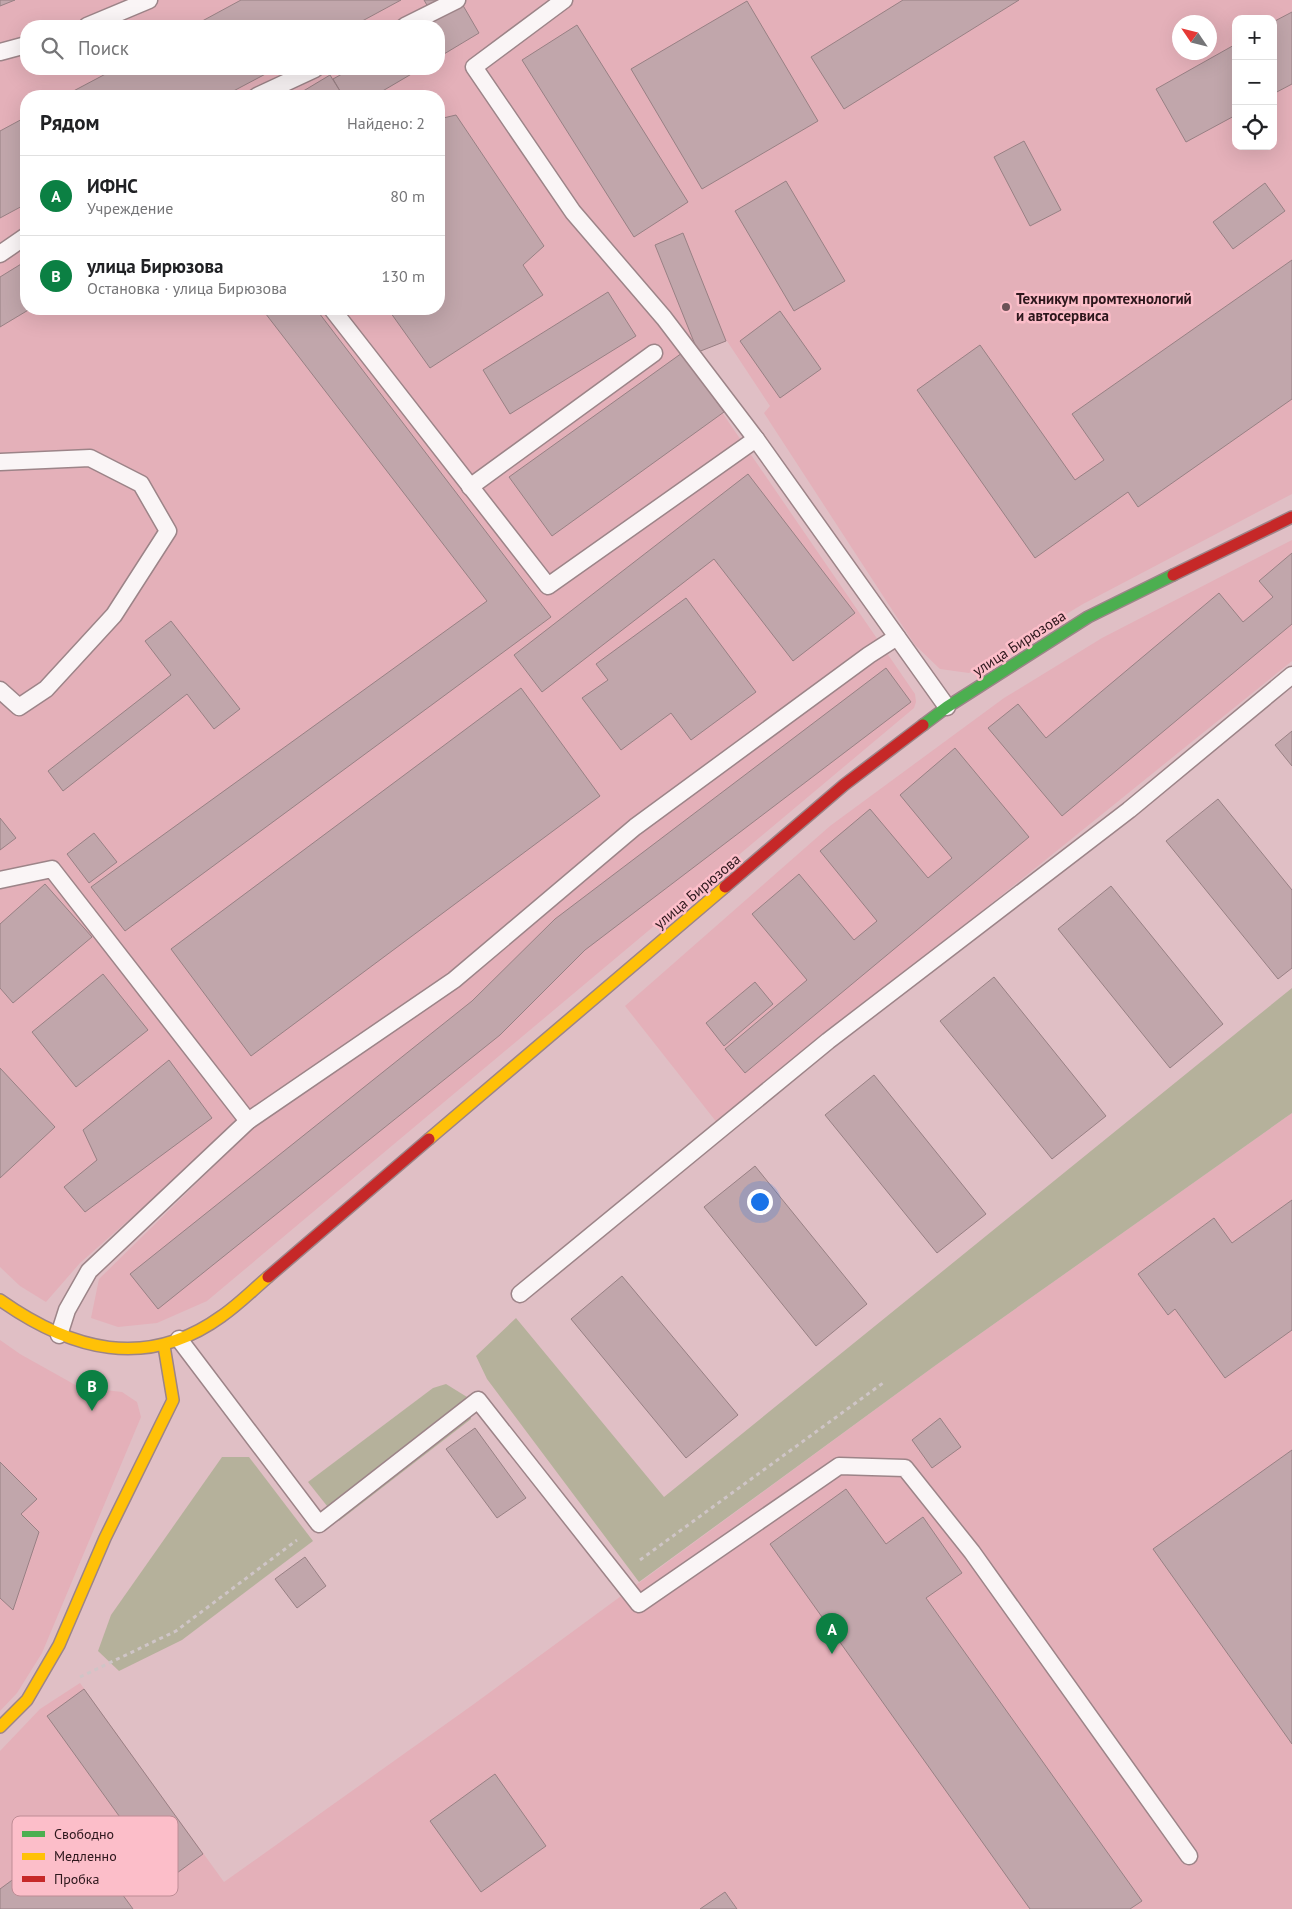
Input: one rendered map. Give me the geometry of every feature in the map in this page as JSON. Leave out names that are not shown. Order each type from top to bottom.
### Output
[{"type":"main road","name":"улица Бирюзова","points":[[0,1300],[59,1334],[113,1351],[164,1346],[221,1317],[844,785],[947,707],[1088,616],[1292,517]]},
{"type":"main road","points":[[0,1727],[27,1700],[59,1644],[105,1538],[172,1400],[164,1346]]},
{"type":"lane","points":[[101,20],[149,0]]},
{"type":"lane","points":[[417,20],[457,0]]},
{"type":"lane","points":[[564,0],[474,67],[573,212],[664,318],[756,439],[947,707]]},
{"type":"lane","points":[[0,52],[20,47]]},
{"type":"lane","points":[[270,90],[303,75]]},
{"type":"lane","points":[[0,254],[20,240]]},
{"type":"lane","points":[[337,315],[548,586],[756,439]]},
{"type":"lane","points":[[470,487],[654,353]]},
{"type":"lane","points":[[0,462],[90,458],[141,484],[168,531],[114,615],[46,689],[19,707],[0,690]]},
{"type":"lane","points":[[59,1334],[67,1310],[89,1271],[248,1121],[454,980],[635,827],[869,655],[897,637]]},
{"type":"lane","points":[[520,1294],[828,1041],[1129,810],[1292,675]]},
{"type":"lane","points":[[0,880],[52,869],[248,1121]]},
{"type":"lane","points":[[178,1339],[319,1524],[478,1400],[639,1604],[839,1466],[905,1468],[972,1552],[1188,1856]]},
{"type":"path","points":[[618,1577],[883,1383]]},
{"type":"path","points":[[74,1681],[90,1671],[176,1632],[319,1524]]},
{"type":"shaded area","points":[[0,0],[1292,0],[1292,494],[1083,604],[969,673],[940,669],[915,645],[764,413],[770,406],[727,341],[698,352],[682,354],[915,694],[916,702],[914,708],[207,1301],[157,1323],[118,1327],[91,1318],[99,1279],[258,1123],[251,1112],[80,1263],[46,1302],[20,1286],[0,1267]]},
{"type":"shaded area","points":[[1292,540],[1292,661],[718,1124],[625,1006],[830,826],[1004,698],[1102,638]]},
{"type":"shaded area","points":[[1292,988],[1292,1113],[936,1365],[639,1582],[487,1379],[476,1356],[516,1318],[664,1497]]},
{"type":"shaded area","points":[[1292,1113],[1292,1909],[0,1909],[0,1751],[40,1709],[80,1683],[176,1816],[12,1816],[12,1896],[178,1896],[178,1818],[224,1882],[474,1704],[936,1365]]},
{"type":"shaded area","points":[[0,1340],[20,1354],[79,1387],[122,1392],[137,1402],[141,1417],[42,1653],[17,1693],[0,1711]]},
{"type":"shaded area","points":[[446,1384],[467,1397],[471,1419],[339,1521],[308,1482],[433,1388]]},
{"type":"shaded area","points":[[222,1457],[249,1457],[313,1541],[182,1640],[119,1671],[98,1651],[111,1615]]},
{"type":"building","points":[[0,0],[15,0],[0,6]]},
{"type":"building","points":[[241,0],[401,0],[364,20],[204,20]]},
{"type":"building","points":[[424,0],[440,0],[428,7]]},
{"type":"building","points":[[903,0],[1019,0],[844,109],[811,57]]},
{"type":"building","points":[[747,1],[818,121],[702,189],[631,69]]},
{"type":"building","points":[[461,2],[479,33],[445,53],[445,20],[432,20]]},
{"type":"building","points":[[1292,12],[1292,84],[1277,92],[1277,60],[1277,20]]},
{"type":"building","points":[[577,25],[688,202],[634,237],[522,60]]},
{"type":"building","points":[[1232,46],[1232,117],[1186,142],[1156,89],[1208,60],[1217,60],[1217,55]]},
{"type":"building","points":[[104,75],[264,75],[235,90],[75,90]]},
{"type":"building","points":[[330,75],[339,90],[305,90]]},
{"type":"building","points":[[340,75],[410,75],[384,90],[339,90],[333,79]]},
{"type":"building","points":[[456,115],[544,246],[523,265],[543,295],[430,368],[392,315],[445,315],[445,118]]},
{"type":"building","points":[[20,120],[20,207],[0,218],[0,131]]},
{"type":"building","points":[[1024,141],[1061,210],[1030,226],[994,157]]},
{"type":"building","points":[[786,181],[845,281],[794,311],[735,211]]},
{"type":"building","points":[[1265,183],[1285,211],[1233,249],[1213,222]]},
{"type":"building","points":[[683,233],[726,341],[698,352],[655,245]]},
{"type":"building","points":[[1292,260],[1292,399],[1138,507],[1128,492],[1035,558],[917,390],[980,345],[1075,480],[1104,460],[1072,414]]},
{"type":"building","points":[[20,265],[20,315],[0,327],[0,277]]},
{"type":"building","points":[[608,292],[636,336],[510,414],[483,370]]},
{"type":"building","points":[[780,311],[821,369],[780,398],[740,341]]},
{"type":"building","points":[[267,315],[321,315],[551,617],[125,931],[91,887],[487,601]]},
{"type":"building","points":[[682,353],[724,412],[552,536],[509,477]]},
{"type":"building","points":[[748,474],[855,613],[793,661],[714,559],[542,692],[514,655]]},
{"type":"building","points":[[1292,553],[1292,624],[1062,816],[988,728],[1018,704],[1046,738],[1219,593],[1243,622],[1273,597],[1259,581]]},
{"type":"building","points":[[686,598],[756,692],[691,740],[671,713],[621,750],[582,698],[608,680],[596,664]]},
{"type":"building","points":[[171,621],[240,709],[214,729],[187,694],[63,791],[48,771],[171,675],[145,641]]},
{"type":"building","points":[[886,668],[911,702],[585,950],[500,1035],[158,1309],[130,1274],[472,1001],[555,919]]},
{"type":"building","points":[[521,688],[600,796],[251,1056],[171,949]]},
{"type":"building","points":[[1292,731],[1292,766],[1275,745]]},
{"type":"building","points":[[955,748],[1029,837],[745,1073],[725,1049],[807,980],[752,914],[799,874],[854,940],[877,921],[820,851],[870,809],[928,878],[952,858],[900,795]]},
{"type":"building","points":[[1218,799],[1292,890],[1292,968],[1278,979],[1166,841]]},
{"type":"building","points":[[0,818],[16,838],[0,850]]},
{"type":"building","points":[[94,833],[117,862],[89,883],[67,854]]},
{"type":"building","points":[[45,884],[92,937],[13,1003],[0,988],[0,924]]},
{"type":"building","points":[[1111,886],[1223,1024],[1170,1068],[1058,929]]},
{"type":"building","points":[[103,974],[148,1030],[76,1087],[32,1032]]},
{"type":"building","points":[[994,977],[1106,1116],[1052,1159],[940,1021]]},
{"type":"building","points":[[755,982],[773,1004],[724,1046],[706,1023]]},
{"type":"building","points":[[169,1060],[212,1118],[85,1212],[64,1187],[97,1160],[83,1130]]},
{"type":"building","points":[[0,1068],[55,1127],[0,1178]]},
{"type":"building","points":[[874,1075],[986,1214],[937,1253],[825,1115]]},
{"type":"building","points":[[755,1166],[867,1304],[816,1346],[704,1207]]},
{"type":"building","points":[[1292,1200],[1292,1330],[1225,1378],[1175,1309],[1168,1315],[1138,1274],[1214,1218],[1232,1243]]},
{"type":"building","points":[[622,1276],[738,1415],[686,1458],[571,1319]]},
{"type":"building","points":[[940,1418],[961,1447],[932,1468],[912,1440]]},
{"type":"building","points":[[475,1428],[526,1498],[497,1518],[446,1449]]},
{"type":"building","points":[[1292,1450],[1292,1744],[1153,1549]]},
{"type":"building","points":[[0,1462],[37,1499],[21,1514],[39,1532],[13,1610],[0,1598]]},
{"type":"building","points":[[846,1489],[886,1544],[923,1517],[962,1573],[926,1598],[1142,1901],[1130,1909],[1030,1909],[770,1544]]},
{"type":"building","points":[[305,1557],[326,1586],[297,1608],[275,1579]]},
{"type":"building","points":[[84,1689],[176,1816],[119,1816],[47,1716]]},
{"type":"building","points":[[495,1774],[546,1846],[481,1892],[430,1821]]},
{"type":"building","points":[[178,1819],[203,1854],[178,1872]]},
{"type":"building","points":[[12,1880],[12,1896],[124,1896],[133,1909],[0,1909],[0,1889]]},
{"type":"building","points":[[725,1892],[737,1909],[700,1909]]},
{"type":"traffic: fast","points":[[923,725],[947,707],[1088,617],[1173,575]]},
{"type":"traffic: slow","points":[[429,1139],[725,887]]},
{"type":"traffic: slow","points":[[0,1300],[27,1317],[81,1342],[109,1347],[137,1348],[165,1344],[194,1333],[228,1312],[268,1277]]},
{"type":"traffic: slow","points":[[0,1727],[27,1700],[59,1645],[105,1538],[173,1400],[164,1346]]},
{"type":"traffic: jam","points":[[1173,575],[1292,517]]},
{"type":"traffic: jam","points":[[725,887],[844,785],[923,725]]},
{"type":"traffic: jam","points":[[268,1277],[429,1139]]},
{"type":"place","name":"Техникум промтехнологий и автосервиса","points":[[1006,307]]},
{"type":"place","name":"улица Бирюзова","points":[[92,1411]]},
{"type":"place","name":"ИФНС","points":[[832,1654]]}]
